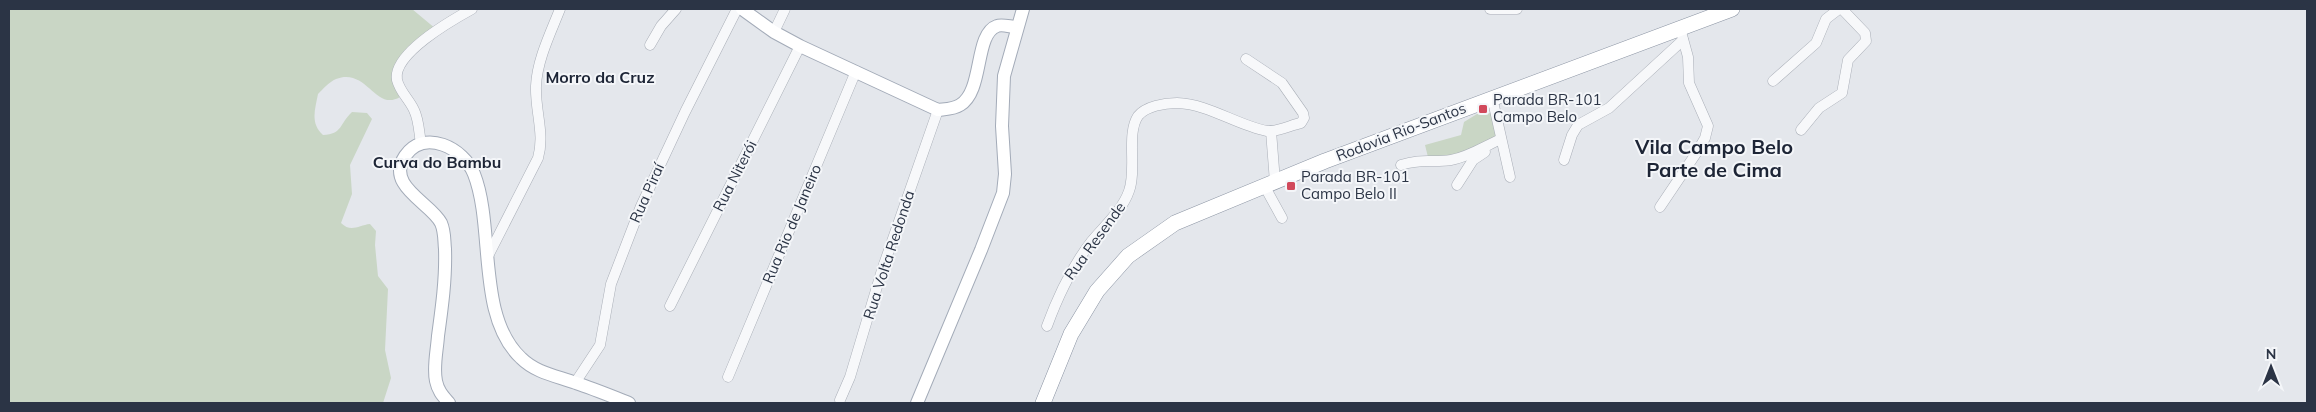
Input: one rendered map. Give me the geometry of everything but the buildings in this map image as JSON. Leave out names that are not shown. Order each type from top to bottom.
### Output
[{"type":"highway","name":"Rodovia Rio-Santos","points":[[1042,403],[1071,334],[1097,291],[1128,256],[1175,223],[1325,161],[1492,97],[1682,34],[1732,9]]},
{"type":"main road","points":[[742,9],[774,32],[800,46],[938,110],[956,106],[968,97],[974,85],[985,43],[993,28],[1000,26],[1016,27]]},
{"type":"main road","points":[[917,403],[981,250],[1002,193],[1005,174],[1002,94],[1004,76],[1016,27],[1023,9]]},
{"type":"main road","points":[[450,403],[439,392],[435,375],[444,288],[444,234],[438,218],[407,189],[403,182],[401,171],[403,159],[411,148],[421,144],[442,143],[456,152],[474,172],[482,208],[486,259],[502,330],[510,345],[521,358],[535,369],[629,403]]},
{"type":"street","points":[[421,144],[416,116],[400,88],[397,70],[402,60],[412,50],[461,13],[472,9]]},
{"type":"street","points":[[486,259],[538,158],[542,142],[536,85],[546,45],[560,9]]},
{"type":"street","points":[[650,45],[661,26],[676,9]]},
{"type":"street","name":"Rua Piraí","points":[[575,383],[600,345],[611,284],[641,206],[685,112],[737,9]]},
{"type":"street","points":[[774,32],[785,9]]},
{"type":"street","points":[[1490,9],[1517,9]]},
{"type":"street","points":[[1773,81],[1816,43],[1828,17],[1840,9],[1865,33],[1866,41],[1851,56],[1846,66],[1842,93],[1819,108],[1801,130]]},
{"type":"street","points":[[1564,160],[1572,135],[1578,125],[1609,108],[1682,34]]},
{"type":"street","points":[[1660,207],[1697,152],[1705,138],[1708,126],[1689,83],[1688,57],[1682,34]]},
{"type":"street","name":"Rua Niterói","points":[[670,306],[800,46]]},
{"type":"street","points":[[1246,59],[1282,83],[1303,113],[1304,118],[1301,123],[1271,131],[1270,185],[1282,218]]},
{"type":"street","name":"Rua Rio de Janeiro","points":[[728,377],[856,71]]},
{"type":"street","points":[[1492,97],[1510,177]]},
{"type":"street","name":"Rua Resende","points":[[1047,326],[1067,278],[1090,243],[1117,212],[1129,192],[1133,174],[1135,123],[1142,112],[1166,104],[1178,103],[1202,107],[1271,131]]},
{"type":"street","name":"Rua Volta Redonda","points":[[840,400],[850,377],[882,270],[938,110]]},
{"type":"street","points":[[1401,165],[1418,160],[1440,161],[1456,159],[1502,143]]},
{"type":"street","points":[[1457,185],[1466,170],[1480,155],[1502,143]]},
{"type":"green space","points":[[9,9],[412,9],[436,29],[394,69],[400,97],[391,100],[384,99],[356,79],[347,77],[336,79],[318,94],[314,116],[316,126],[323,135],[334,133],[338,130],[352,112],[367,113],[372,119],[350,165],[352,194],[341,223],[348,228],[370,224],[376,231],[375,245],[378,276],[388,289],[385,350],[391,378],[383,403],[9,403]]},
{"type":"green space","points":[[1490,113],[1494,115],[1499,138],[1454,158],[1428,157],[1425,145],[1461,135],[1464,122],[1477,114]]},
{"type":"place","name":"Parada BR-101 Campo Belo","points":[[1483,109]]},
{"type":"place","name":"Parada BR-101 Campo Belo II","points":[[1291,186]]},
{"type":"district","name":"Morro da Cruz","points":[[600,77]]},
{"type":"district","name":"Vila Campo Belo Parte de Cima","points":[[1714,158]]},
{"type":"district","name":"Curva do Bambu","points":[[437,162]]}]
